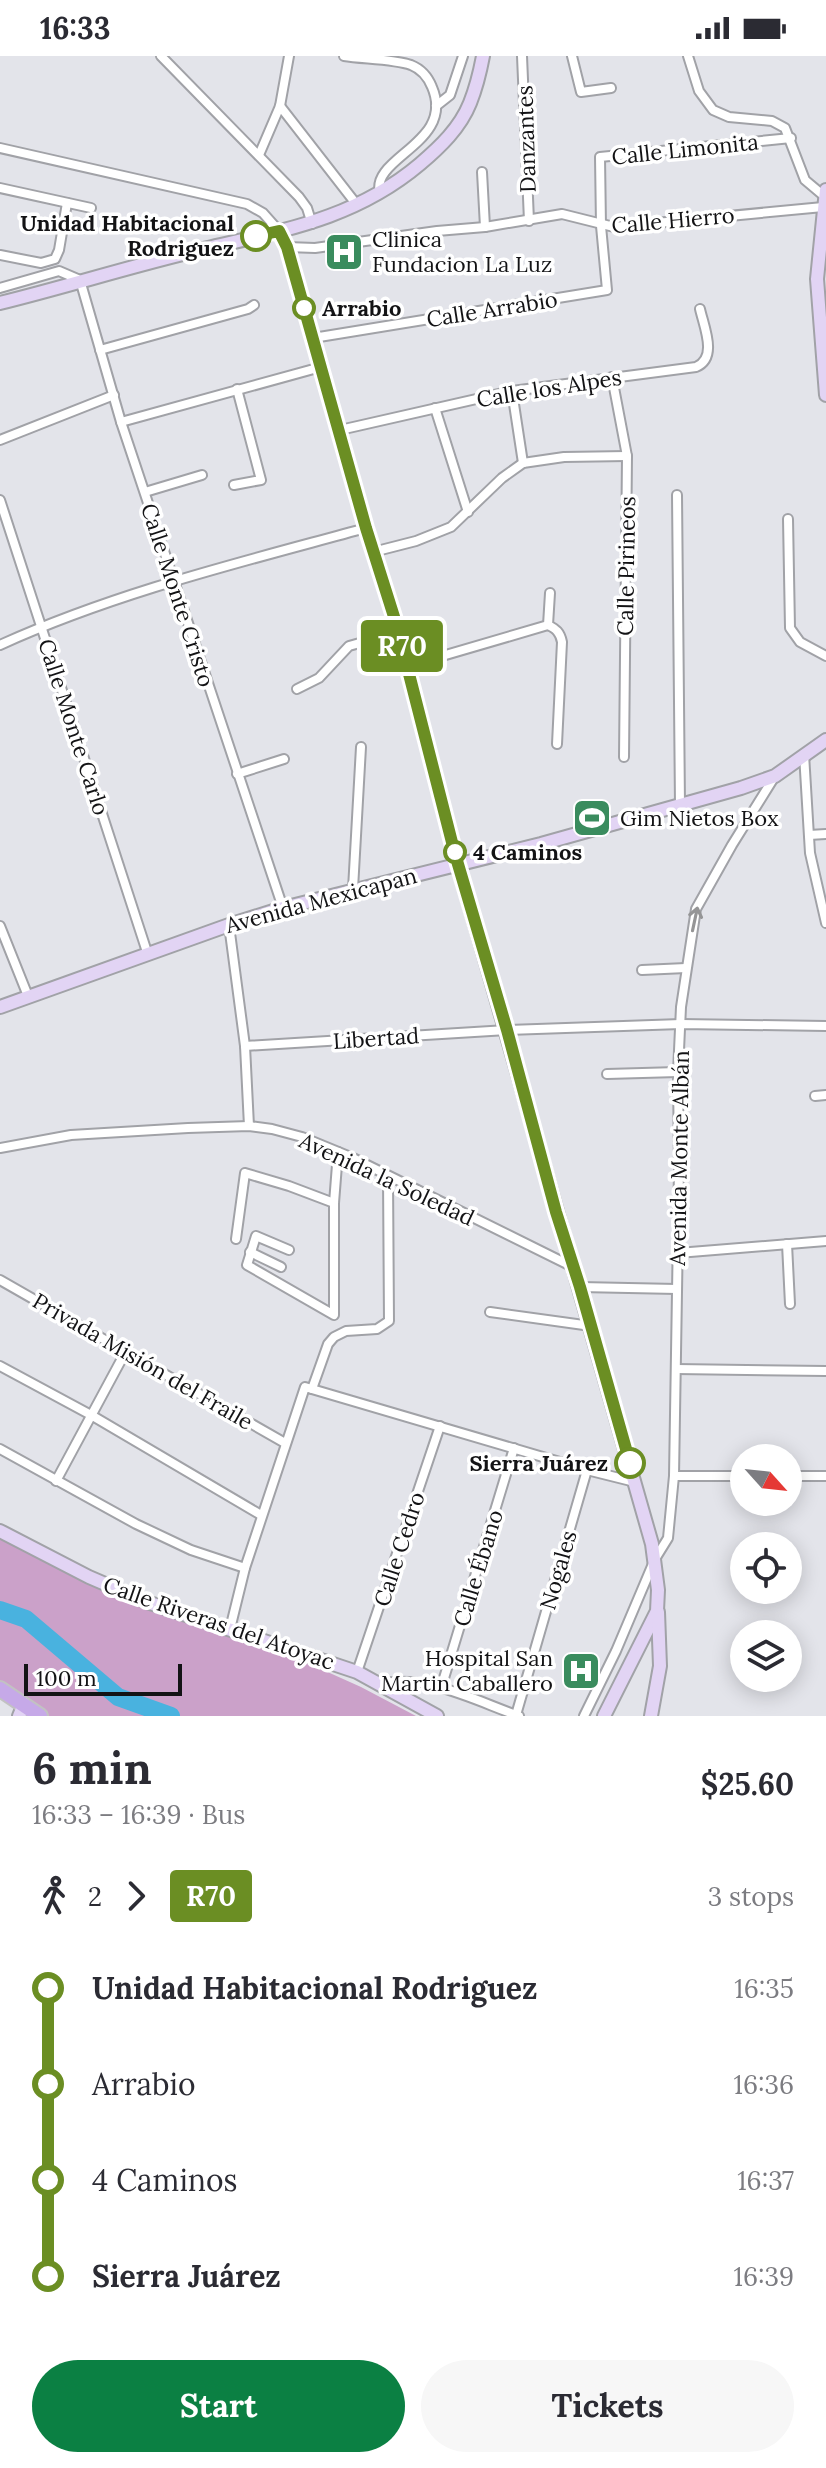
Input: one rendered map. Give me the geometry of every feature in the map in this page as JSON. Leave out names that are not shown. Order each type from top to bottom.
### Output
[{"type":"main road","points":[[0,1689],[21,1710],[40,1716]]},
{"type":"street","points":[[161,56],[299,197],[307,208],[312,224]]},
{"type":"street","points":[[259,155],[280,106],[289,56]]},
{"type":"street","points":[[344,56],[411,66],[425,74],[433,89],[436,106],[432,123],[380,177],[377,184],[380,193]]},
{"type":"street","points":[[436,106],[450,95],[463,56]]},
{"type":"street","points":[[0,303],[80,280],[312,224],[357,206],[410,172],[441,146],[469,105],[483,56]]},
{"type":"street","name":"Danzantes","points":[[522,56],[529,221]]},
{"type":"street","points":[[572,56],[581,92],[611,88]]},
{"type":"street","points":[[688,56],[699,91],[713,110],[729,117],[772,121],[785,128],[805,180],[824,205],[821,279],[826,395]]},
{"type":"street","points":[[280,106],[357,206]]},
{"type":"street","name":"Calle Limonita","points":[[601,226],[600,157],[791,138]]},
{"type":"street","points":[[0,148],[247,204],[263,213],[279,231],[287,247],[366,528],[399,632],[458,864],[655,1559],[660,1666],[651,1716]]},
{"type":"street","points":[[482,172],[485,227]]},
{"type":"street","points":[[0,188],[91,208]]},
{"type":"street","points":[[0,255],[41,263],[55,259],[67,203]]},
{"type":"street","name":"Calle Hierro","points":[[287,247],[315,248],[529,221],[562,214],[614,227],[824,205]]},
{"type":"street","name":"Calle Arrabio","points":[[313,338],[607,290],[601,226]]},
{"type":"street","points":[[0,288],[59,271],[80,280]]},
{"type":"street","name":"Calle Monte Cristo","points":[[80,280],[121,422],[283,908]]},
{"type":"street","points":[[100,350],[251,307]]},
{"type":"street","name":"Calle los Alpes","points":[[340,430],[512,391],[696,367],[704,364],[709,348],[700,309]]},
{"type":"street","points":[[121,422],[321,367]]},
{"type":"street","name":"Calle Pirineos","points":[[612,377],[627,456],[624,757]]},
{"type":"street","points":[[234,485],[261,480],[237,389]]},
{"type":"street","points":[[512,391],[523,463]]},
{"type":"street","points":[[0,440],[114,395]]},
{"type":"street","points":[[435,408],[468,512]]},
{"type":"street","points":[[373,552],[416,541],[451,527],[502,478],[523,463],[564,457],[627,456]]},
{"type":"street","points":[[145,492],[202,475]]},
{"type":"street","points":[[677,495],[680,805]]},
{"type":"street","name":"Calle Monte Carlo","points":[[0,500],[148,955]]},
{"type":"street","points":[[788,519],[790,628],[800,642],[826,656]]},
{"type":"street","points":[[0,645],[42,626],[173,581],[366,528]]},
{"type":"street","points":[[548,625],[550,593]]},
{"type":"street","points":[[408,666],[548,625],[556,629],[562,642],[557,744]]},
{"type":"street","points":[[297,689],[319,678],[349,646],[399,632]]},
{"type":"street","name":"Avenida Mexicapan","points":[[0,1007],[283,908],[541,844],[741,788],[775,776],[826,740]]},
{"type":"street","points":[[353,889],[361,747]]},
{"type":"street","points":[[804,754],[814,877],[826,923]]},
{"type":"street","points":[[237,774],[284,759]]},
{"type":"street","name":"Avenida Monte Albán","points":[[584,1716],[655,1559],[668,1538],[674,1476],[678,1072],[686,968],[696,909],[775,776]]},
{"type":"street","points":[[809,835],[826,834]]},
{"type":"street","points":[[814,877],[826,876]]},
{"type":"street","points":[[229,925],[245,1046],[249,1126]]},
{"type":"street","points":[[0,926],[28,996]]},
{"type":"street","points":[[642,970],[686,968]]},
{"type":"street","name":"Libertad","points":[[245,1046],[507,1030],[681,1024],[826,1026]]},
{"type":"street","points":[[607,1074],[678,1072]]},
{"type":"street","points":[[815,1096],[826,1095]]},
{"type":"street","name":"Avenida la Soledad","points":[[0,1148],[71,1135],[249,1126],[272,1129],[338,1152],[575,1268]]},
{"type":"street","points":[[289,1250],[256,1236],[247,1265],[334,1315],[334,1203],[338,1152]]},
{"type":"street","points":[[236,1239],[245,1173],[334,1203]]},
{"type":"street","points":[[230,1629],[245,1568],[285,1443],[328,1344],[346,1331],[377,1329],[389,1321],[388,1177]]},
{"type":"street","points":[[678,1253],[826,1241]]},
{"type":"street","points":[[787,1244],[790,1304]]},
{"type":"street","points":[[250,1252],[281,1267]]},
{"type":"street","name":"Privada Misión del Fraile","points":[[0,1280],[285,1443]]},
{"type":"street","points":[[580,1287],[677,1289]]},
{"type":"street","points":[[490,1312],[591,1326]]},
{"type":"street","points":[[56,1481],[126,1351]]},
{"type":"street","points":[[0,1366],[91,1415],[261,1515]]},
{"type":"street","points":[[676,1369],[826,1371]]},
{"type":"street","points":[[308,1388],[635,1482]]},
{"type":"street","name":"Calle Cedro","points":[[357,1672],[440,1426]]},
{"type":"street","name":"Calle Ébano","points":[[441,1688],[514,1448]]},
{"type":"street","points":[[0,1449],[136,1524],[191,1550],[245,1568]]},
{"type":"street","name":"Nogales","points":[[517,1715],[587,1470]]},
{"type":"street","points":[[674,1476],[730,1476]]},
{"type":"street","points":[[802,1476],[826,1476]]},
{"type":"street","name":"Calle Riveras del Atoyac","points":[[0,1531],[89,1577],[147,1602],[357,1672],[437,1716]]},
{"type":"street","points":[[604,1716],[657,1611]]},
{"type":"street","points":[[379,1684],[401,1681],[441,1688],[517,1715]]},
{"type":"shaded area","points":[[0,1533],[89,1577],[232,1629],[361,1687],[416,1716],[40,1716],[0,1689]]},
{"type":"waterway","points":[[0,1610],[26,1619],[118,1697],[171,1716]]},
{"type":"bus line","name":"R70","points":[[256,236],[279,231],[287,247],[408,666],[455,854],[630,1463]]},
{"type":"place","name":"Unidad Habitacional Rodriguez","points":[[256,236]]},
{"type":"place","name":"Clinica Fundacion La Luz","points":[[344,252]]},
{"type":"place","name":"Arrabio","points":[[304,308]]},
{"type":"place","name":"Gim Nietos Box","points":[[592,818]]},
{"type":"place","name":"4 Caminos","points":[[455,852]]},
{"type":"place","name":"Sierra Juárez","points":[[630,1463]]},
{"type":"place","name":"Hospital San Martin Caballero","points":[[581,1671]]}]
